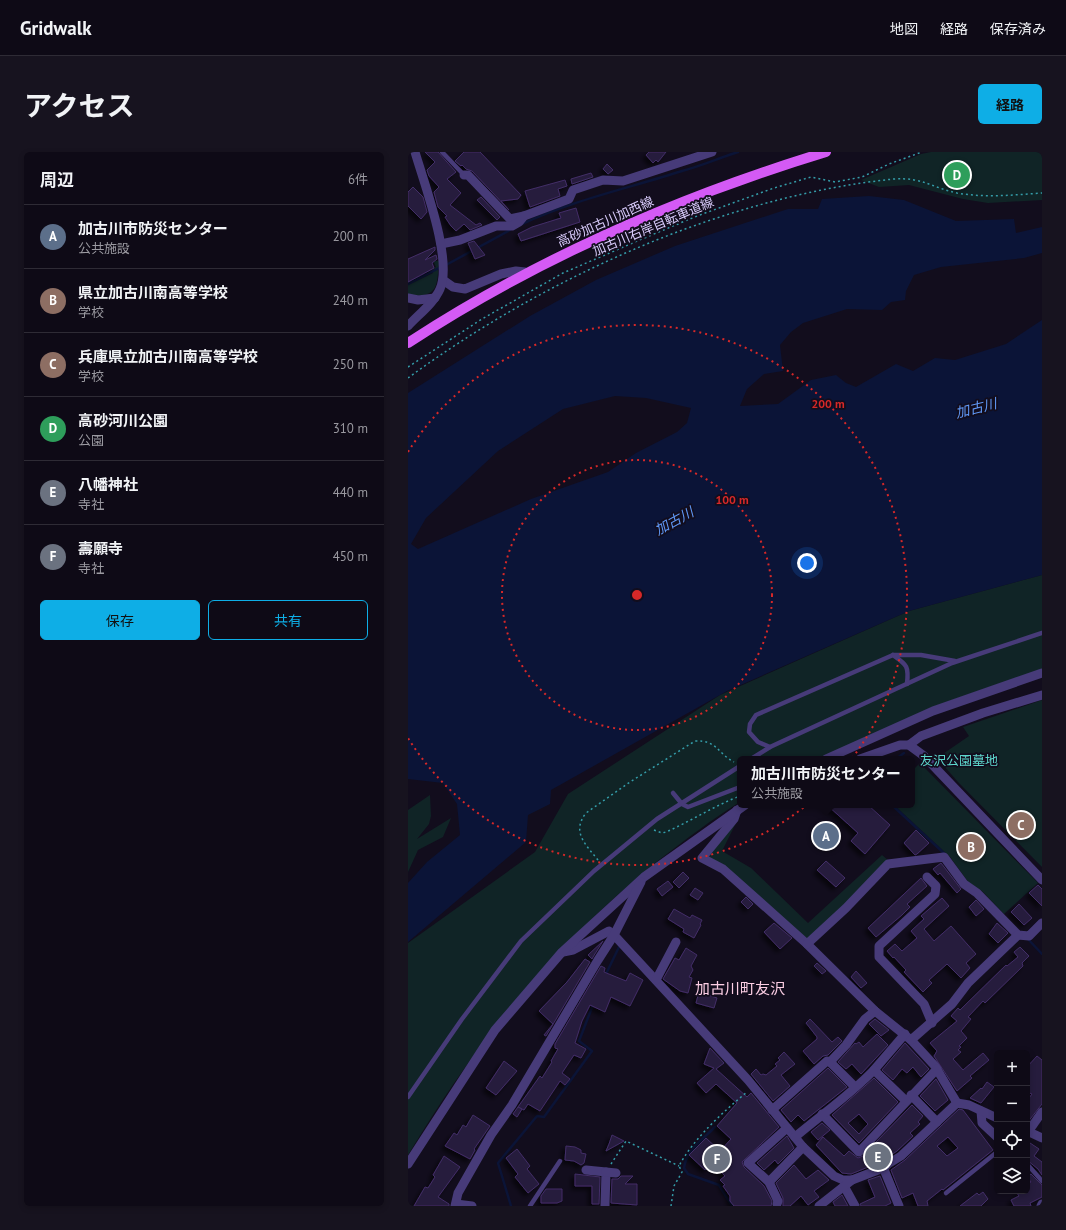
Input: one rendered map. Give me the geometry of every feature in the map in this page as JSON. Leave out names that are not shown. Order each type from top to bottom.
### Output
[{"type":"main road","name":"高砂加古川加西線","points":[[408,343],[463,307],[525,272],[579,246],[681,201],[826,152]]},
{"type":"street","points":[[441,244],[460,240],[510,219],[524,216],[569,199],[573,190],[603,180],[623,181],[712,152]]},
{"type":"street","points":[[408,326],[435,298],[443,280],[444,270],[444,259],[441,244],[416,153]]},
{"type":"street","points":[[464,175],[468,175],[510,219]]},
{"type":"street","points":[[496,226],[512,226],[519,222],[524,216]]},
{"type":"street","points":[[443,280],[453,287],[465,289],[501,274],[516,271],[525,272]]},
{"type":"street","points":[[408,298],[418,300],[435,298]]},
{"type":"street","points":[[833,756],[933,711],[1042,673]]},
{"type":"street","points":[[909,745],[921,736],[983,713],[1042,695]]},
{"type":"street","points":[[869,756],[900,745],[909,745],[924,756],[1042,880]]},
{"type":"street","points":[[408,1164],[494,1030],[562,952],[644,877],[740,808]]},
{"type":"street","points":[[740,808],[734,819],[702,858],[723,869],[807,944],[875,1011],[908,1037],[936,1069],[957,1103],[994,1117]]},
{"type":"street","points":[[807,944],[846,908],[888,864],[944,857],[964,884],[978,893],[1018,935],[1029,936],[1042,923]]},
{"type":"street","points":[[927,876],[936,886],[935,894],[879,946],[878,957],[924,1004],[932,1023]]},
{"type":"street","points":[[472,1206],[455,1205],[458,1193],[491,1135],[516,1098],[614,935],[644,877]]},
{"type":"street","points":[[562,952],[573,950],[609,931],[656,980],[753,1087],[803,1147],[834,1176],[843,1180],[852,1180]]},
{"type":"street","points":[[795,1137],[855,1087],[908,1037],[932,1023],[952,1004],[968,983],[1018,935]]},
{"type":"street","points":[[656,980],[676,942]]},
{"type":"street","points":[[772,1110],[827,1061],[830,1062],[846,1044],[858,1027],[875,1011]]},
{"type":"street","points":[[830,1062],[855,1087]]},
{"type":"street","points":[[822,1114],[859,1152],[936,1069]]},
{"type":"street","points":[[874,1070],[937,1122]]},
{"type":"street","points":[[819,1206],[852,1180],[885,1166],[912,1146],[957,1103]]},
{"type":"street","points":[[981,1111],[982,1123],[994,1134]]},
{"type":"street","points":[[1030,1129],[1042,1112]]},
{"type":"street","points":[[777,1205],[778,1201],[769,1182],[748,1163],[787,1128]]},
{"type":"street","points":[[1030,1133],[1042,1138]]},
{"type":"street","points":[[867,1144],[880,1156],[899,1206]]},
{"type":"street","points":[[769,1182],[803,1147]]},
{"type":"street","points":[[586,1170],[616,1173]]},
{"type":"street","points":[[605,1206],[606,1172]]},
{"type":"street","points":[[844,1186],[855,1206]]},
{"type":"lane","points":[[442,152],[464,175]]},
{"type":"lane","points":[[756,756],[770,747],[956,661],[1042,633]]},
{"type":"lane","points":[[770,747],[758,742],[749,732],[750,724],[756,715],[893,655],[921,655],[956,661]]},
{"type":"lane","points":[[893,655],[905,663],[909,670],[907,684]]},
{"type":"lane","points":[[408,1097],[462,1019],[521,941],[601,865],[650,825],[737,768]]},
{"type":"lane","points":[[674,793],[682,804],[688,807],[737,788]]},
{"type":"lane","points":[[946,1193],[994,1154]]},
{"type":"lane","points":[[530,1206],[560,1161]]},
{"type":"lane","points":[[1030,1168],[1042,1182]]},
{"type":"path","name":"加古川右岸自転車道線","points":[[408,367],[482,319],[563,273],[655,233],[697,216],[789,183],[811,177],[835,182],[862,177],[889,164],[922,152]]},
{"type":"path","points":[[408,378],[439,355],[503,316],[596,266],[681,230],[742,210],[804,194],[896,179],[922,180],[955,192],[987,197],[1042,193]]},
{"type":"path","points":[[601,865],[581,838],[579,828],[581,820],[586,813],[630,782],[695,741],[704,740],[714,744],[729,759],[737,764]]},
{"type":"path","points":[[650,825],[655,832],[666,832],[707,813],[718,804],[737,797]]},
{"type":"path","points":[[679,1166],[686,1154],[713,1124],[735,1102],[753,1087]]},
{"type":"path","points":[[606,1172],[626,1142],[679,1166],[682,1172],[674,1186],[671,1206]]},
{"type":"green space","points":[[931,152],[1042,152],[1042,200],[988,203],[963,199],[909,185],[879,187],[861,180],[921,154]]},
{"type":"green space","points":[[433,261],[439,261],[438,278],[434,289],[425,295],[408,296],[408,285],[433,273],[433,269],[436,267]]},
{"type":"green space","points":[[1042,575],[1042,669],[935,706],[827,756],[737,756],[737,804],[659,860],[621,892],[551,960],[490,1033],[462,1072],[408,1155],[408,943],[535,852],[568,794],[720,695],[909,611]]},
{"type":"green space","name":"友沢公園墓地","points":[[1042,700],[1042,867],[958,782],[937,758],[969,736],[963,727]]},
{"type":"green space","points":[[920,763],[1038,883],[1004,914],[982,891],[969,883],[950,857],[897,808],[915,808],[915,768]]},
{"type":"green space","points":[[430,795],[431,816],[429,824],[417,839],[451,818],[443,837],[418,850],[408,872],[408,810]]},
{"type":"green space","points":[[736,823],[722,851],[751,868],[808,923],[882,855],[889,861],[809,940],[706,856]]},
{"type":"water","name":"加古川","points":[[869,196],[904,200],[956,221],[1014,219],[1016,233],[1042,227],[1042,253],[1024,258],[941,267],[914,275],[906,291],[905,300],[891,302],[882,310],[847,309],[803,323],[791,332],[780,345],[783,371],[764,374],[747,389],[740,406],[778,404],[811,380],[836,375],[846,383],[856,387],[896,364],[913,371],[935,358],[955,360],[1006,344],[1042,320],[1042,575],[909,611],[727,691],[551,790],[550,804],[528,815],[526,842],[408,942],[408,883],[427,862],[460,835],[457,804],[443,783],[408,779],[408,393],[530,316],[596,280],[675,246],[788,209],[818,209],[822,199]],"holes":[[[615,396],[646,398],[691,408],[687,423],[677,432],[636,453],[608,472],[531,499],[418,549],[411,544],[426,518],[498,451],[563,409]]]},
{"type":"building","points":[[425,152],[438,152],[456,172],[447,179],[461,193],[450,205],[476,225],[480,223],[482,225],[470,230],[464,224],[456,231],[451,226],[445,217],[447,216],[438,207],[434,192],[439,187],[429,176],[427,170],[435,162]]},
{"type":"building","points":[[464,152],[480,152],[521,195],[518,199],[501,201],[509,210],[472,171],[466,169],[455,161]]},
{"type":"building","points":[[649,152],[666,152],[658,162],[656,160],[653,163],[646,155]]},
{"type":"building","points":[[607,164],[613,170],[608,174],[603,169]]},
{"type":"building","points":[[591,173],[593,177],[572,184],[571,179]]},
{"type":"building","points":[[565,180],[567,186],[558,189],[560,196],[530,207],[525,191]]},
{"type":"building","points":[[413,187],[423,197],[427,212],[421,219],[408,206],[408,192]]},
{"type":"building","points":[[481,197],[500,217],[497,220],[477,200]]},
{"type":"building","points":[[576,208],[580,222],[521,241],[518,234],[532,227],[561,218],[559,213]]},
{"type":"building","points":[[474,241],[485,255],[475,259],[468,243]]},
{"type":"building","points":[[435,247],[435,250],[425,260],[436,255],[437,259],[432,263],[434,268],[408,282],[408,259]]},
{"type":"building","points":[[830,808],[871,808],[890,825],[865,854],[851,841],[858,833]]},
{"type":"building","points":[[916,830],[929,843],[915,855],[904,843]]},
{"type":"building","points":[[826,861],[845,878],[836,887],[817,870]]},
{"type":"building","points":[[941,863],[961,889],[957,893],[940,873],[938,875],[933,869]]},
{"type":"building","points":[[683,872],[689,878],[679,888],[673,882]]},
{"type":"building","points":[[921,878],[927,886],[907,904],[910,907],[902,915],[876,937],[868,928]]},
{"type":"building","points":[[668,881],[673,887],[662,896],[657,889]]},
{"type":"building","points":[[1038,885],[1042,889],[1042,906],[1029,893]]},
{"type":"building","points":[[695,888],[703,893],[698,900],[690,895]]},
{"type":"building","points":[[746,897],[753,904],[748,909],[741,902]]},
{"type":"building","points":[[942,898],[949,906],[924,929],[934,941],[951,926],[976,954],[966,963],[970,968],[961,978],[947,964],[929,980],[932,983],[923,992],[904,972],[906,970],[887,951],[895,944],[902,951],[917,938],[911,931],[924,919],[921,916]]},
{"type":"building","points":[[976,900],[984,909],[976,916],[969,907]]},
{"type":"building","points":[[1019,904],[1032,918],[1024,925],[1011,912]]},
{"type":"building","points":[[674,909],[690,918],[692,915],[702,920],[694,938],[683,932],[684,929],[668,919]]},
{"type":"building","points":[[774,923],[792,938],[780,949],[764,932]]},
{"type":"building","points":[[997,923],[1008,933],[998,943],[989,934]]},
{"type":"building","points":[[603,941],[593,957],[592,959],[588,955]]},
{"type":"building","points":[[1020,947],[1029,956],[1022,963],[1023,966],[985,1003],[983,1001],[968,1017],[971,1019],[961,1031],[967,1038],[959,1046],[961,1047],[958,1050],[961,1052],[953,1059],[963,1070],[983,1053],[989,1060],[970,1076],[972,1078],[957,1091],[934,1056],[937,1051],[930,1043],[957,1021],[951,1016],[958,1008],[960,1010],[1006,965],[1007,966],[1018,957],[1014,952]]},
{"type":"building","points":[[686,948],[697,955],[691,966],[693,970],[689,977],[692,978],[688,993],[680,991],[663,979],[675,958],[679,960]]},
{"type":"building","points":[[585,959],[590,962],[546,1036],[544,1035],[553,1024],[539,1011],[567,982]]},
{"type":"building","points":[[817,963],[826,971],[822,974],[814,966]]},
{"type":"building","points":[[601,966],[605,968],[604,972],[626,981],[630,973],[643,980],[630,1006],[611,997],[605,1012],[590,1005],[582,1021],[575,1043],[586,1049],[581,1058],[574,1055],[562,1073],[570,1079],[565,1085],[560,1081],[540,1111],[528,1104],[524,1110],[518,1107],[540,1076],[542,1078],[552,1062],[551,1061],[558,1049],[555,1048],[555,1044]]},
{"type":"building","points":[[856,971],[867,983],[861,988],[851,977]]},
{"type":"building","points":[[699,992],[717,998],[714,1008],[696,1003]]},
{"type":"building","points":[[810,1019],[832,1042],[838,1037],[842,1041],[828,1055],[823,1056],[814,1064],[803,1051],[817,1039],[806,1023]]},
{"type":"building","points":[[875,1019],[889,1030],[881,1036],[869,1024]]},
{"type":"building","points":[[877,1034],[888,1045],[861,1074],[852,1064],[846,1069],[838,1062],[855,1043],[856,1044],[859,1042],[863,1047]]},
{"type":"building","points":[[905,1043],[929,1069],[921,1077],[913,1067],[907,1073],[902,1069],[893,1080],[882,1070]]},
{"type":"building","points":[[710,1048],[724,1063],[716,1069],[747,1097],[751,1093],[779,1127],[742,1162],[744,1167],[764,1186],[772,1201],[771,1206],[734,1206],[730,1201],[730,1196],[723,1186],[725,1185],[720,1180],[725,1176],[712,1163],[705,1170],[689,1155],[706,1138],[720,1151],[731,1139],[717,1126],[737,1103],[716,1084],[706,1093],[697,1083],[714,1068],[704,1064]]},
{"type":"building","points":[[784,1052],[795,1064],[781,1075],[790,1086],[773,1101],[751,1074],[756,1069],[761,1075],[766,1075],[777,1066],[775,1064],[780,1060],[778,1058]]},
{"type":"building","points":[[1037,1056],[1042,1060],[1042,1104],[1030,1119],[1030,1097],[1032,1094],[1030,1093],[1030,1064]]},
{"type":"building","points":[[504,1061],[517,1071],[496,1095],[486,1088]]},
{"type":"building","points":[[828,1068],[847,1087],[804,1121],[798,1115],[791,1122],[781,1110]]},
{"type":"building","points":[[874,1078],[898,1102],[859,1143],[832,1115]],"holes":[[[859,1114],[868,1124],[859,1134],[848,1123]]]},
{"type":"building","points":[[936,1079],[948,1100],[935,1111],[920,1096]]},
{"type":"building","points":[[987,1082],[994,1087],[981,1103],[970,1098],[981,1088],[982,1089]]},
{"type":"building","points":[[912,1105],[923,1116],[918,1122],[920,1124],[910,1133],[913,1136],[888,1157],[875,1143]]},
{"type":"building","points":[[518,1107],[522,1109],[517,1117],[513,1114]]},
{"type":"building","points":[[959,1109],[963,1110],[993,1150],[927,1201],[928,1206],[918,1206],[913,1193],[902,1198],[891,1170],[905,1160]],"holes":[[[948,1137],[958,1148],[947,1156],[937,1146]]]},
{"type":"building","points":[[473,1115],[490,1126],[474,1149],[475,1150],[470,1159],[445,1146],[454,1133],[457,1135],[463,1125],[466,1127]]},
{"type":"building","points":[[822,1123],[830,1130],[818,1140],[811,1132]]},
{"type":"building","points":[[612,1135],[624,1141],[606,1151],[609,1144]]},
{"type":"building","points":[[787,1136],[794,1148],[778,1164],[775,1160],[764,1170],[757,1163]]},
{"type":"building","points":[[823,1137],[844,1156],[849,1151],[858,1158],[867,1152],[878,1163],[851,1174],[842,1173],[816,1145]]},
{"type":"building","points":[[1030,1143],[1039,1149],[1034,1156],[1042,1162],[1042,1175],[1038,1169],[1030,1162]]},
{"type":"building","points":[[566,1146],[575,1147],[581,1150],[581,1153],[586,1154],[584,1163],[581,1165],[574,1161],[565,1160]]},
{"type":"building","points":[[517,1149],[530,1166],[527,1169],[539,1184],[528,1193],[515,1177],[518,1174],[506,1158]]},
{"type":"building","points":[[444,1156],[460,1167],[438,1197],[449,1204],[449,1206],[414,1206],[425,1187],[428,1188],[435,1177],[433,1175]]},
{"type":"building","points":[[794,1165],[806,1179],[818,1170],[829,1180],[814,1191],[819,1197],[808,1205],[801,1196],[790,1206],[783,1206],[783,1198],[776,1183]]},
{"type":"building","points":[[575,1174],[600,1177],[599,1204],[592,1204],[592,1186],[575,1186]]},
{"type":"building","points":[[1031,1174],[1042,1185],[1042,1197],[1030,1203],[1031,1206],[1014,1206],[1011,1200],[1019,1196],[1018,1194],[1030,1194]]},
{"type":"building","points":[[621,1176],[633,1176],[625,1184],[637,1184],[637,1205],[611,1203],[612,1179],[618,1179]]},
{"type":"building","points":[[880,1176],[891,1203],[885,1206],[861,1206],[860,1204],[875,1197],[868,1180]]},
{"type":"building","points":[[546,1189],[562,1189],[562,1201],[557,1203],[541,1203],[541,1196]]},
{"type":"building","points":[[983,1192],[988,1199],[981,1206],[960,1206],[977,1193],[979,1195]]},
{"type":"building","points":[[842,1195],[848,1206],[835,1206],[833,1202]]},
{"type":"waterway","points":[[522,224],[581,201],[689,169],[738,152]]},
{"type":"waterway","points":[[446,265],[510,230]]},
{"type":"waterway","points":[[408,284],[441,267]]},
{"type":"waterway","points":[[900,756],[904,753]]},
{"type":"waterway","points":[[895,808],[946,855]]},
{"type":"waterway","points":[[1027,938],[1042,954]]},
{"type":"waterway","points":[[605,976],[620,945]]},
{"type":"waterway","points":[[511,1206],[498,1163],[537,1116],[544,1117],[592,1051],[579,1041],[593,1005]]},
{"type":"waterway","points":[[715,1127],[700,1141],[688,1156],[684,1168],[688,1174],[719,1185],[732,1206]]},
{"type":"place","name":"高砂河川公園","points":[[957,175]]},
{"type":"place","name":"兵庫県立加古川南高等学校","points":[[1021,825]]},
{"type":"place","name":"加古川市防災センター","points":[[826,836]]},
{"type":"place","name":"県立加古川南高等学校","points":[[971,847]]},
{"type":"place","name":"八幡神社","points":[[878,1157]]},
{"type":"place","name":"壽願寺","points":[[717,1159]]},
{"type":"district","name":"加古川町友沢","points":[[740,989]]}]
